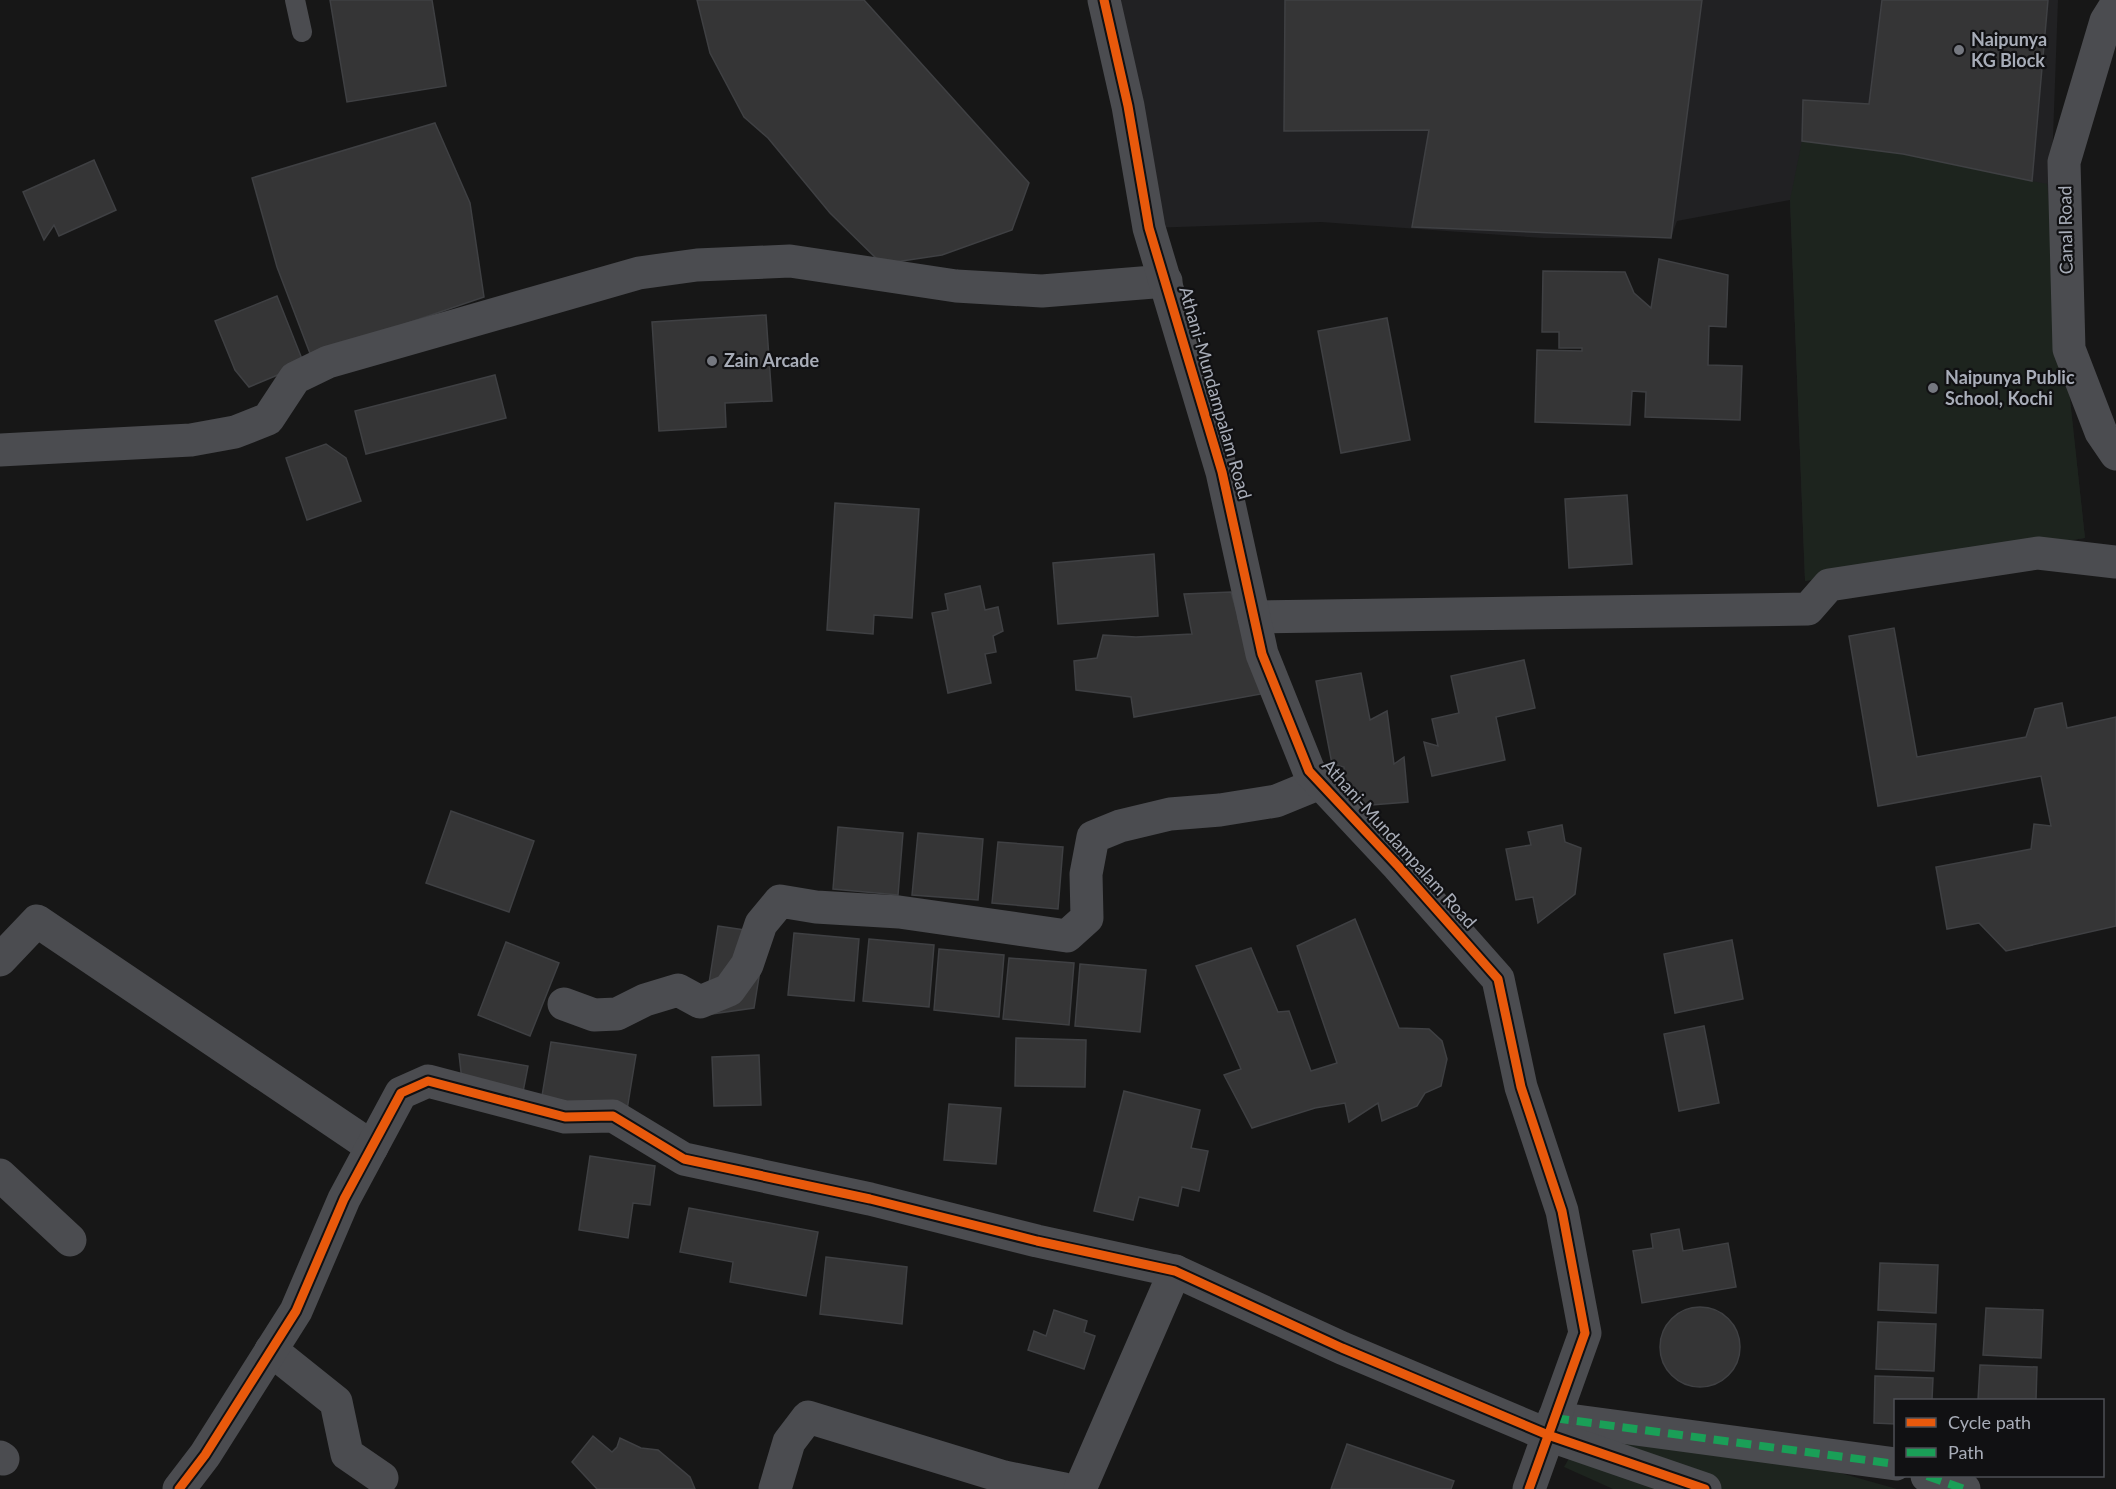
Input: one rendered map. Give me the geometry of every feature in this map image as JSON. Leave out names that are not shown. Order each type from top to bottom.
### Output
[{"type":"street","name":"Athani-Mundampalam Road","points":[[1104,0],[1128,106],[1149,228],[1222,472],[1262,654],[1309,771],[1398,866],[1498,979],[1521,1087],[1562,1211],[1585,1333],[1529,1489]]},
{"type":"street","name":"Canal Road","points":[[2116,5],[2106,21],[2064,162],[2069,349],[2101,432],[2116,454]]},
{"type":"street","points":[[0,450],[191,440],[235,432],[268,419],[295,378],[328,362],[639,273],[697,265],[790,261],[967,287],[1042,291],[1166,281]]},
{"type":"street","points":[[1254,617],[1808,609],[1829,585],[2038,553],[2116,562]]},
{"type":"street","points":[[564,1004],[594,1015],[617,1014],[645,1000],[678,990],[700,1002],[729,990],[747,965],[761,924],[780,901],[816,907],[951,919],[1067,936],[1087,918],[1086,874],[1093,837],[1120,826],[1170,814],[1220,810],[1276,801],[1320,783]]},
{"type":"street","points":[[0,960],[37,921],[372,1147]]},
{"type":"street","points":[[180,1489],[205,1455],[296,1311],[344,1199],[401,1093],[428,1081],[565,1117],[613,1116],[684,1159],[870,1198],[1037,1241],[1175,1271],[1342,1347],[1551,1426],[1705,1489]]},
{"type":"street","points":[[0,1175],[70,1240]]},
{"type":"street","points":[[1080,1489],[1175,1271]]},
{"type":"street","points":[[271,1350],[336,1402],[346,1454],[382,1478]]},
{"type":"street","points":[[775,1489],[789,1442],[808,1417],[1004,1477],[1064,1489]]},
{"type":"street","points":[[1551,1426],[1894,1464]]},
{"type":"street","points":[[1930,1477],[1964,1489]]},
{"type":"lane","points":[[295,0],[302,32]]},
{"type":"shaded area","name":"Naipunya Public School, Kochi","points":[[1102,0],[2058,0],[2050,220],[2085,538],[1805,581],[1790,200],[1677,221],[1671,238],[1543,238],[1321,222],[1149,228]]},
{"type":"shaded area","points":[[1802,141],[1903,154],[2047,184],[2085,538],[1805,581],[1790,200]]},
{"type":"shaded area","points":[[1586,1429],[1805,1463],[1897,1489],[1613,1489],[1564,1467]]},
{"type":"building","points":[[330,0],[432,0],[446,86],[347,102]]},
{"type":"building","points":[[697,0],[864,0],[1029,183],[1012,230],[942,255],[882,264],[830,213],[768,138],[744,117],[710,53]]},
{"type":"building","points":[[1285,0],[1702,0],[1671,238],[1412,227],[1429,130],[1284,131]]},
{"type":"building","name":"Naipunya KG Block","points":[[1882,0],[2048,0],[2032,181],[1903,154],[1802,141],[1803,100],[1869,104]]},
{"type":"building","points":[[435,123],[470,203],[484,297],[311,356],[277,267],[252,178]]},
{"type":"building","points":[[94,160],[116,210],[59,236],[54,225],[44,240],[23,192]]},
{"type":"building","points":[[1659,259],[1728,275],[1726,327],[1709,326],[1708,365],[1742,366],[1740,420],[1645,417],[1646,392],[1632,391],[1630,425],[1535,422],[1537,350],[1582,351],[1582,348],[1559,348],[1559,332],[1542,332],[1543,271],[1625,272],[1634,293],[1651,308]]},
{"type":"building","points":[[277,296],[304,364],[249,387],[235,370],[215,321]]},
{"type":"building","name":"Zain Arcade","points":[[766,315],[772,401],[725,403],[726,427],[659,431],[652,322]]},
{"type":"building","points":[[1387,318],[1410,440],[1341,453],[1318,331]]},
{"type":"building","points":[[495,375],[506,418],[366,454],[355,411]]},
{"type":"building","points":[[326,444],[346,458],[361,501],[307,520],[286,458]]},
{"type":"building","points":[[1627,495],[1632,564],[1569,568],[1565,499]]},
{"type":"building","points":[[835,503],[919,509],[912,618],[874,615],[873,634],[827,630]]},
{"type":"building","points":[[1154,554],[1158,616],[1058,624],[1053,563]]},
{"type":"building","points":[[980,586],[985,610],[998,607],[1003,631],[993,636],[996,652],[985,654],[991,683],[948,693],[932,613],[948,610],[945,594]]},
{"type":"building","points":[[1231,592],[1261,694],[1134,717],[1131,697],[1076,690],[1074,661],[1097,658],[1103,635],[1136,637],[1192,634],[1184,594]]},
{"type":"building","points":[[1894,628],[1917,757],[2026,737],[2035,709],[2062,703],[2067,728],[2116,717],[2116,926],[2006,951],[1979,923],[1947,929],[1936,867],[2031,849],[2034,824],[2051,826],[2041,776],[1878,806],[1849,636]]},
{"type":"building","points":[[1524,660],[1535,708],[1496,717],[1505,760],[1432,776],[1424,742],[1438,746],[1432,719],[1459,713],[1451,676]]},
{"type":"building","points":[[1361,673],[1370,720],[1387,711],[1394,764],[1404,757],[1408,802],[1347,807],[1344,767],[1332,764],[1316,681]]},
{"type":"building","points":[[451,811],[534,841],[509,912],[426,883]]},
{"type":"building","points":[[1562,825],[1565,842],[1581,848],[1575,894],[1538,923],[1533,897],[1516,900],[1506,849],[1531,845],[1528,832]]},
{"type":"building","points":[[838,827],[903,833],[898,895],[833,889]]},
{"type":"building","points":[[918,833],[983,839],[978,900],[912,895]]},
{"type":"building","points":[[998,842],[1063,847],[1058,909],[992,903]]},
{"type":"building","points":[[1355,919],[1399,1028],[1429,1029],[1442,1041],[1447,1059],[1441,1086],[1425,1093],[1417,1106],[1382,1121],[1378,1103],[1349,1122],[1345,1103],[1315,1108],[1252,1128],[1224,1075],[1241,1069],[1196,966],[1251,948],[1278,1012],[1289,1011],[1311,1071],[1337,1063],[1297,946]]},
{"type":"building","points":[[718,926],[766,933],[754,1008],[704,1015]]},
{"type":"building","points":[[794,933],[859,939],[854,1001],[788,995]]},
{"type":"building","points":[[869,939],[934,945],[929,1007],[863,1001]]},
{"type":"building","points":[[1732,940],[1743,999],[1675,1013],[1664,954]]},
{"type":"building","points":[[506,942],[559,963],[530,1036],[478,1015]]},
{"type":"building","points":[[939,949],[1004,955],[999,1017],[934,1010]]},
{"type":"building","points":[[1009,958],[1074,963],[1069,1025],[1003,1019]]},
{"type":"building","points":[[1080,964],[1146,970],[1140,1032],[1075,1026]]},
{"type":"building","points":[[1704,1026],[1719,1103],[1679,1111],[1664,1034]]},
{"type":"building","points":[[1016,1038],[1086,1040],[1085,1087],[1015,1086]]},
{"type":"building","points":[[551,1042],[636,1055],[625,1122],[540,1108]]},
{"type":"building","points":[[459,1054],[528,1066],[523,1092],[462,1081]]},
{"type":"building","points":[[759,1055],[761,1105],[714,1106],[712,1057]]},
{"type":"building","points":[[1124,1091],[1200,1110],[1191,1148],[1208,1151],[1199,1191],[1182,1187],[1178,1206],[1139,1197],[1133,1220],[1094,1211]]},
{"type":"building","points":[[949,1104],[1001,1108],[996,1164],[944,1160]]},
{"type":"building","points":[[590,1156],[655,1166],[650,1205],[633,1203],[628,1238],[579,1230]]},
{"type":"building","points":[[689,1208],[818,1232],[806,1296],[730,1282],[733,1262],[680,1252]]},
{"type":"building","points":[[1679,1229],[1683,1251],[1728,1243],[1736,1287],[1642,1303],[1633,1251],[1653,1248],[1651,1234]]},
{"type":"building","points":[[826,1257],[907,1267],[902,1324],[820,1314]]},
{"type":"building","points":[[1880,1263],[1938,1265],[1936,1313],[1878,1310]]},
{"type":"building","points":[[1700,1307],[1715,1310],[1728,1319],[1737,1332],[1740,1347],[1737,1362],[1728,1375],[1715,1384],[1700,1387],[1685,1384],[1672,1375],[1663,1362],[1660,1347],[1663,1332],[1672,1319],[1685,1310]]},
{"type":"building","points":[[1986,1308],[2043,1310],[2041,1358],[1983,1355]]},
{"type":"building","points":[[1054,1310],[1087,1321],[1084,1332],[1095,1336],[1084,1369],[1028,1350],[1034,1331],[1046,1336]]},
{"type":"building","points":[[1878,1322],[1936,1324],[1934,1371],[1876,1369]]},
{"type":"building","points":[[1980,1365],[2037,1367],[2036,1399],[1978,1399]]},
{"type":"building","points":[[1875,1376],[1933,1378],[1932,1399],[1894,1399],[1894,1424],[1874,1423]]},
{"type":"building","points":[[593,1436],[612,1452],[617,1447],[620,1438],[641,1448],[658,1450],[690,1477],[695,1489],[597,1489],[572,1462]]},
{"type":"building","points":[[1347,1444],[1454,1481],[1451,1489],[1331,1489]]},
{"type":"marked path","points":[[1554,1418],[1894,1464]]},
{"type":"marked path","points":[[1930,1477],[1964,1489]]},
{"type":"cycle path","points":[[1104,0],[1128,106],[1149,228],[1222,472],[1262,654],[1309,771],[1398,866],[1498,979],[1521,1087],[1562,1211],[1585,1333],[1529,1489]]},
{"type":"cycle path","points":[[179,1489],[205,1455],[296,1311],[344,1199],[401,1093],[428,1081],[565,1117],[613,1116],[684,1159],[870,1199],[1037,1241],[1175,1271],[1342,1348],[1548,1435],[1705,1489]]},
{"type":"place","name":"Naipunya KG Block","points":[[1959,50]]},
{"type":"place","name":"Zain Arcade","points":[[712,361]]},
{"type":"place","name":"Naipunya Public School, Kochi","points":[[1933,388]]}]
